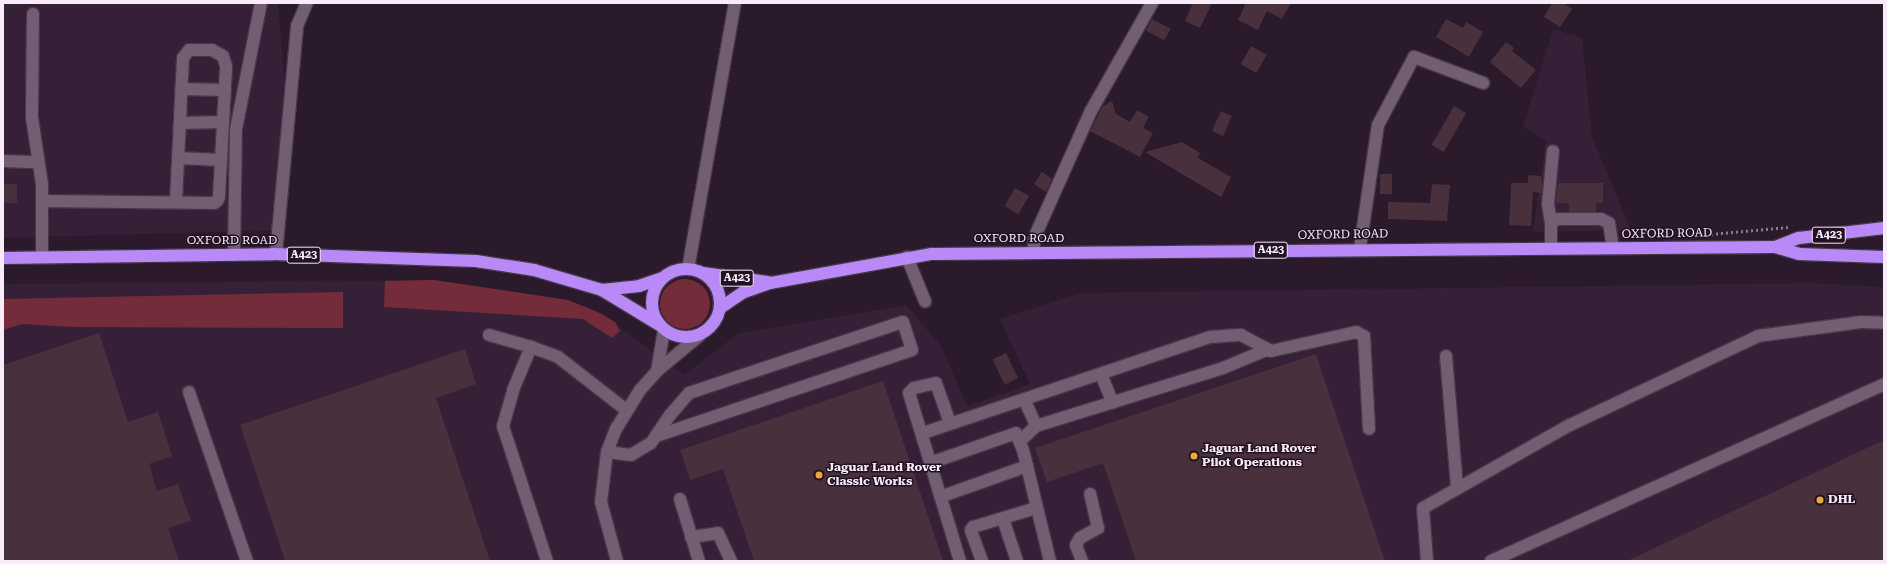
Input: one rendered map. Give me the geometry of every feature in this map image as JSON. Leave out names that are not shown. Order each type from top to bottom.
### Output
[{"type":"highway","name":"OXFORD ROAD","points":[[1775,247],[1799,238],[1884,228]]},
{"type":"highway","name":"OXFORD ROAD","points":[[720,308],[744,292],[770,282],[907,257],[1033,253],[1360,248],[1775,247],[1799,254],[1884,256]]},
{"type":"highway","name":"OXFORD ROAD","points":[[3,258],[276,254],[476,261],[534,270],[602,290],[661,327]]},
{"type":"highway","points":[[688,269],[703,273],[717,288],[720,308],[715,321],[700,335],[685,338],[661,327],[651,304],[654,290],[662,278],[674,271],[688,269]]},
{"type":"highway","name":"OXFORD ROAD","points":[[703,273],[770,282]]},
{"type":"highway","name":"OXFORD ROAD","points":[[602,290],[639,286],[662,278]]},
{"type":"street","points":[[234,255],[236,129],[261,3]]},
{"type":"street","points":[[276,254],[297,26],[307,3]]},
{"type":"street","points":[[688,269],[735,3]]},
{"type":"street","points":[[1033,253],[1035,236],[1091,111],[1152,3]]},
{"type":"street","points":[[33,14],[32,118],[42,201],[42,257]]},
{"type":"street","points":[[42,201],[176,202],[217,201],[225,90],[223,56],[212,50],[189,50],[186,53],[181,89],[176,202]]},
{"type":"street","points":[[1360,248],[1378,125],[1414,57],[1483,83]]},
{"type":"street","points":[[181,89],[225,90]]},
{"type":"street","points":[[180,123],[223,122]]},
{"type":"street","points":[[1551,248],[1551,223],[1548,204],[1553,151]]},
{"type":"street","points":[[178,158],[236,162]]},
{"type":"street","points":[[3,162],[37,162]]},
{"type":"street","points":[[1551,223],[1557,219],[1601,219],[1609,223],[1613,248]]},
{"type":"street","points":[[907,257],[925,301]]},
{"type":"street","points":[[608,452],[632,455],[651,443],[656,436],[689,393],[903,322],[912,350],[656,436]]},
{"type":"street","points":[[1426,561],[1422,508],[1570,425],[1758,336],[1861,322],[1884,323]]},
{"type":"street","points":[[657,371],[661,327]]},
{"type":"street","points":[[1020,441],[1036,426],[1223,368],[1266,350],[1271,351],[1356,332],[1364,336],[1369,429]]},
{"type":"street","points":[[489,335],[532,347],[558,357],[626,410]]},
{"type":"street","points":[[617,561],[601,502],[608,452],[626,410],[657,371],[700,335]]},
{"type":"street","points":[[923,433],[1025,401],[1210,337],[1241,335],[1271,351]]},
{"type":"street","points":[[532,347],[513,390],[503,426],[547,561]]},
{"type":"street","points":[[1446,356],[1458,488]]},
{"type":"street","points":[[1101,374],[1113,403]]},
{"type":"street","points":[[950,424],[936,383],[914,388],[909,393],[923,433],[930,463],[960,561]]},
{"type":"street","points":[[1491,561],[1884,384]]},
{"type":"street","points":[[189,392],[247,561]]},
{"type":"street","points":[[1025,401],[1036,426]]},
{"type":"street","points":[[930,463],[1016,433],[1020,441],[1027,466],[1050,561]]},
{"type":"street","points":[[940,497],[1027,466]]},
{"type":"street","points":[[1082,561],[1076,545],[1080,538],[1098,528],[1090,494]]},
{"type":"street","points":[[680,499],[699,561]]},
{"type":"street","points":[[982,561],[971,530],[1036,508]]},
{"type":"street","points":[[1003,519],[1017,561]]},
{"type":"street","points":[[692,537],[718,533],[731,561]]},
{"type":"path","points":[[1703,234],[1797,226]]},
{"type":"shaded area","points":[[3,3],[278,3],[290,147],[282,230],[3,238]]},
{"type":"shaded area","points":[[1553,29],[1582,38],[1592,137],[1631,230],[1533,232],[1546,140],[1523,127]]},
{"type":"shaded area","points":[[680,279],[690,279],[703,286],[710,299],[710,309],[703,322],[690,329],[680,329],[671,325],[664,318],[660,309],[660,299],[664,290],[671,283]]},
{"type":"shaded area","points":[[434,280],[568,300],[600,313],[684,375],[739,333],[906,305],[941,346],[967,406],[1030,384],[1000,319],[1080,293],[1810,283],[1884,287],[1884,561],[3,561],[3,284]]},
{"type":"shaded area","points":[[434,280],[568,300],[600,313],[615,322],[620,331],[612,338],[583,319],[384,307],[385,281]]},
{"type":"shaded area","points":[[343,292],[343,328],[73,327],[22,324],[3,330],[3,299]]},
{"type":"building","points":[[1193,3],[1212,3],[1200,28],[1185,21]]},
{"type":"building","points":[[1246,3],[1291,3],[1282,19],[1267,11],[1258,30],[1238,20]]},
{"type":"building","points":[[1552,3],[1563,3],[1572,9],[1560,27],[1544,17]]},
{"type":"building","points":[[1152,19],[1171,29],[1164,40],[1146,30]]},
{"type":"building","points":[[1446,19],[1463,28],[1466,22],[1483,32],[1469,57],[1436,37]]},
{"type":"building","points":[[1506,42],[1514,48],[1512,51],[1536,70],[1521,88],[1490,62]]},
{"type":"building","points":[[1251,46],[1267,55],[1257,73],[1241,64]]},
{"type":"building","points":[[1112,101],[1116,114],[1130,122],[1137,110],[1149,117],[1143,128],[1153,133],[1140,157],[1090,131],[1103,106]]},
{"type":"building","points":[[1454,106],[1466,113],[1444,152],[1432,145]]},
{"type":"building","points":[[1221,111],[1232,116],[1223,136],[1212,131]]},
{"type":"building","points":[[1182,142],[1200,153],[1198,158],[1231,177],[1221,197],[1145,152]]},
{"type":"building","points":[[1042,172],[1052,179],[1046,192],[1034,184]]},
{"type":"building","points":[[1380,174],[1392,174],[1392,194],[1380,194]]},
{"type":"building","points":[[1528,175],[1541,176],[1542,193],[1533,192],[1531,226],[1509,225],[1511,183],[1528,183]]},
{"type":"building","points":[[1558,183],[1603,183],[1603,203],[1596,203],[1596,212],[1569,212],[1569,203],[1556,203]]},
{"type":"building","points":[[3,184],[17,184],[17,203],[3,203]]},
{"type":"building","points":[[1432,184],[1450,185],[1447,221],[1388,219],[1388,202],[1430,203]]},
{"type":"building","points":[[1015,188],[1029,196],[1018,214],[1004,206]]},
{"type":"building","points":[[99,333],[128,422],[158,412],[172,456],[149,464],[157,491],[178,484],[191,521],[168,528],[179,561],[3,561],[3,365]]},
{"type":"building","points":[[465,349],[476,384],[436,398],[490,561],[285,561],[240,425]]},
{"type":"building","points":[[1006,353],[1018,378],[1005,385],[993,360]]},
{"type":"building","name":"Jaguar Land Rover Pilot Operations","points":[[1316,354],[1385,561],[1136,561],[1103,463],[1047,482],[1035,448]]},
{"type":"building","name":"Jaguar Land Rover Classic Works","points":[[883,381],[943,561],[754,561],[723,469],[690,480],[680,450]]},
{"type":"building","name":"DHL","points":[[1884,440],[1884,561],[1627,561]]},
{"type":"place","name":"Jaguar Land Rover Pilot Operations","points":[[1194,456]]},
{"type":"place","name":"Jaguar Land Rover Classic Works","points":[[819,475]]},
{"type":"place","name":"DHL","points":[[1820,500]]}]
